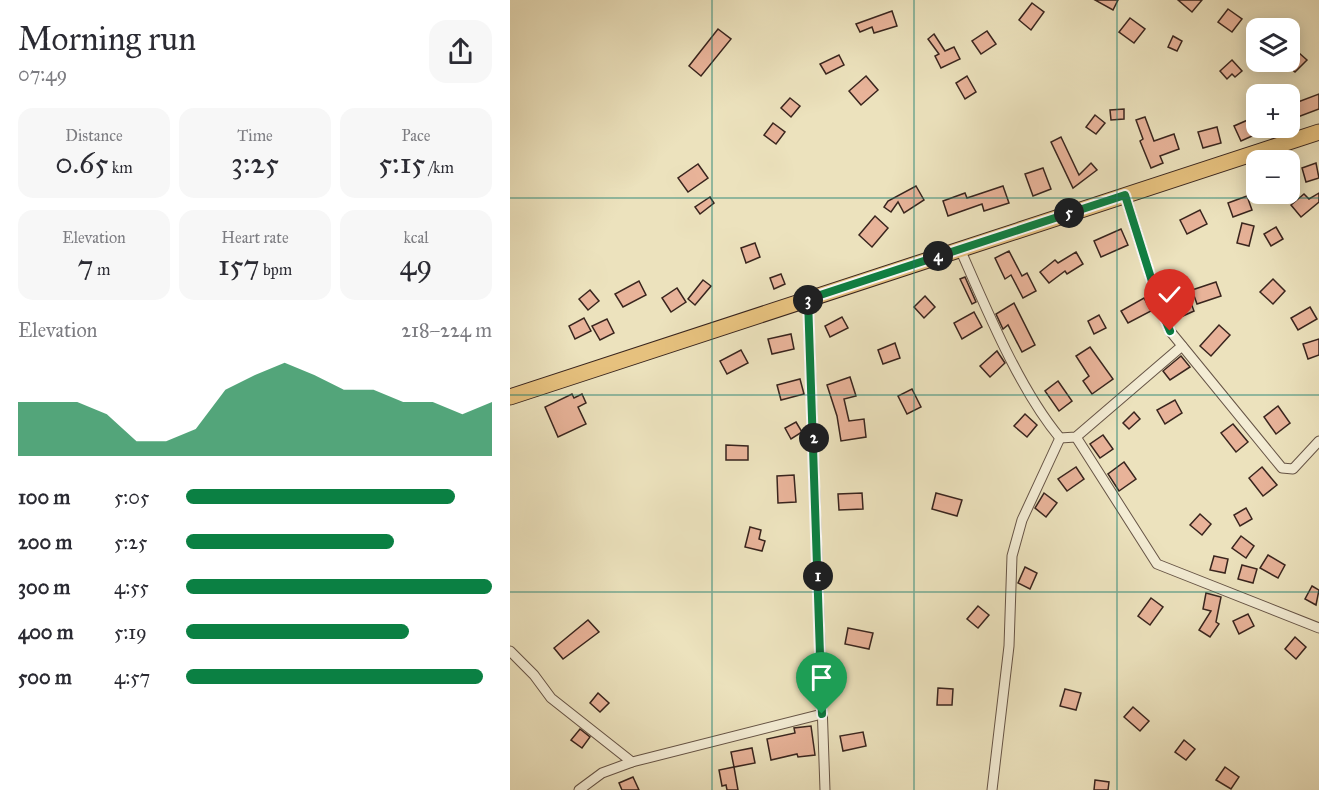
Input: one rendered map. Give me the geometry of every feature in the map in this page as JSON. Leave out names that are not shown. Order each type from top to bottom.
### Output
[{"type":"main road","points":[[510,397],[1319,132]]},
{"type":"street","points":[[1125,195],[1161,310],[1170,331],[1282,468],[1293,469],[1298,466],[1319,441]]},
{"type":"street","points":[[960,249],[992,321],[1043,416],[1060,438]]},
{"type":"street","points":[[808,299],[825,790]]},
{"type":"street","points":[[1060,438],[1076,436],[1182,346]]},
{"type":"street","points":[[1076,436],[1157,564],[1319,628]]},
{"type":"street","points":[[992,790],[1009,646],[1012,556],[1022,520],[1060,438]]},
{"type":"street","points":[[510,651],[534,675],[551,698],[632,762]]},
{"type":"street","points":[[579,790],[602,773],[632,762],[822,714]]},
{"type":"building","points":[[1095,0],[1118,0],[1113,10]]},
{"type":"building","points":[[1178,0],[1202,0],[1192,12]]},
{"type":"building","points":[[1032,3],[1044,12],[1031,30],[1019,20]]},
{"type":"building","points":[[1228,9],[1242,19],[1232,32],[1218,22]]},
{"type":"building","points":[[892,11],[897,26],[874,33],[872,27],[860,32],[856,24]]},
{"type":"building","points":[[1130,18],[1145,29],[1134,43],[1119,32]]},
{"type":"building","points":[[718,29],[731,39],[701,76],[689,66]]},
{"type":"building","points":[[987,31],[996,44],[981,54],[972,41]]},
{"type":"building","points":[[934,34],[945,51],[954,47],[960,59],[941,68],[935,56],[939,54],[928,39]]},
{"type":"building","points":[[1173,36],[1182,41],[1177,51],[1168,47]]},
{"type":"building","points":[[1300,54],[1307,60],[1300,67]]},
{"type":"building","points":[[839,55],[844,65],[826,74],[820,64]]},
{"type":"building","points":[[1232,60],[1242,71],[1235,77],[1232,74],[1227,79],[1220,71]]},
{"type":"building","points":[[866,76],[878,90],[861,105],[849,91]]},
{"type":"building","points":[[967,76],[976,92],[965,99],[956,83]]},
{"type":"building","points":[[1319,94],[1319,109],[1300,116],[1300,101]]},
{"type":"building","points":[[790,98],[800,106],[791,117],[781,108]]},
{"type":"building","points":[[1124,109],[1124,119],[1111,120],[1110,110]]},
{"type":"building","points":[[1095,115],[1105,123],[1096,134],[1086,127]]},
{"type":"building","points":[[1145,117],[1154,141],[1174,134],[1179,149],[1160,156],[1163,163],[1151,168],[1140,141],[1143,139],[1136,120]]},
{"type":"building","points":[[1246,121],[1248,138],[1241,141],[1234,126]]},
{"type":"building","points":[[773,123],[785,132],[776,144],[764,135]]},
{"type":"building","points":[[1217,127],[1221,143],[1203,148],[1198,132]]},
{"type":"building","points":[[1061,137],[1079,175],[1091,163],[1097,170],[1073,188],[1051,142]]},
{"type":"building","points":[[1316,163],[1319,178],[1306,182],[1302,168]]},
{"type":"building","points":[[698,164],[708,178],[688,192],[678,178]]},
{"type":"building","points":[[1043,168],[1051,189],[1033,196],[1025,174]]},
{"type":"building","points":[[916,186],[924,200],[904,213],[898,202],[891,212],[884,207],[888,201]]},
{"type":"building","points":[[1003,186],[1009,203],[984,211],[982,204],[948,216],[943,201],[965,193],[967,198]]},
{"type":"building","points":[[1319,193],[1319,202],[1301,217],[1291,205],[1300,204],[1300,197],[1304,194],[1309,199]]},
{"type":"building","points":[[1246,196],[1246,204],[1250,204],[1252,210],[1233,217],[1228,203]]},
{"type":"building","points":[[710,197],[714,203],[700,214],[695,207]]},
{"type":"building","points":[[1200,210],[1207,224],[1187,234],[1180,220]]},
{"type":"building","points":[[875,216],[888,228],[872,247],[859,235]]},
{"type":"building","points":[[1242,223],[1254,226],[1249,246],[1237,243]]},
{"type":"building","points":[[1276,227],[1283,239],[1271,246],[1264,234]]},
{"type":"building","points":[[1121,229],[1128,245],[1101,257],[1094,241]]},
{"type":"building","points":[[755,243],[760,257],[746,263],[741,248]]},
{"type":"building","points":[[1009,251],[1022,276],[1027,273],[1036,291],[1023,298],[1011,275],[1005,279],[995,258]]},
{"type":"building","points":[[1076,252],[1083,264],[1067,274],[1065,271],[1049,283],[1040,272],[1055,260],[1058,263]]},
{"type":"building","points":[[781,274],[785,284],[774,289],[770,278]]},
{"type":"building","points":[[965,277],[976,302],[972,304],[960,279]]},
{"type":"building","points":[[1273,279],[1285,291],[1273,304],[1260,292]]},
{"type":"building","points":[[703,280],[711,286],[695,305],[688,299]]},
{"type":"building","points":[[639,281],[646,295],[623,307],[615,294]]},
{"type":"building","points":[[1216,282],[1221,296],[1197,304],[1192,290]]},
{"type":"building","points":[[677,288],[686,302],[671,312],[662,298]]},
{"type":"building","points":[[590,290],[599,301],[588,310],[579,299]]},
{"type":"building","points":[[925,296],[935,307],[924,318],[914,307]]},
{"type":"building","points":[[1144,298],[1151,311],[1128,323],[1121,311]]},
{"type":"building","points":[[1014,303],[1035,345],[1022,352],[1008,325],[1003,329],[996,314]]},
{"type":"building","points":[[1191,303],[1194,311],[1183,316],[1179,308]]},
{"type":"building","points":[[1310,307],[1317,319],[1298,330],[1291,318]]},
{"type":"building","points":[[974,312],[982,327],[962,339],[954,323]]},
{"type":"building","points":[[1099,315],[1106,328],[1094,334],[1088,321]]},
{"type":"building","points":[[842,317],[848,328],[830,337],[825,326]]},
{"type":"building","points":[[584,318],[591,331],[575,339],[569,326]]},
{"type":"building","points":[[607,319],[614,333],[600,340],[592,326]]},
{"type":"building","points":[[1219,325],[1230,335],[1211,356],[1200,346]]},
{"type":"building","points":[[791,334],[794,349],[772,354],[768,339]]},
{"type":"building","points":[[1319,339],[1319,355],[1308,359],[1303,344]]},
{"type":"building","points":[[895,343],[900,358],[883,364],[878,350]]},
{"type":"building","points":[[1090,347],[1113,379],[1092,394],[1083,381],[1089,376],[1076,356]]},
{"type":"building","points":[[741,350],[748,363],[727,374],[720,361]]},
{"type":"building","points":[[997,351],[1005,363],[990,377],[980,366]]},
{"type":"building","points":[[1181,356],[1190,367],[1170,380],[1163,371]]},
{"type":"building","points":[[850,377],[856,396],[844,399],[849,421],[864,419],[866,437],[841,441],[837,416],[827,385]]},
{"type":"building","points":[[800,379],[804,394],[781,400],[777,385]]},
{"type":"building","points":[[1058,381],[1072,401],[1059,411],[1045,391]]},
{"type":"building","points":[[912,389],[921,407],[907,414],[898,396]]},
{"type":"building","points":[[572,394],[574,398],[582,394],[586,403],[578,407],[586,424],[558,437],[545,407]]},
{"type":"building","points":[[1175,400],[1182,413],[1165,424],[1157,410]]},
{"type":"building","points":[[1278,406],[1290,423],[1276,434],[1264,417]]},
{"type":"building","points":[[1134,412],[1140,419],[1129,429],[1123,423]]},
{"type":"building","points":[[1025,414],[1037,425],[1027,437],[1014,426]]},
{"type":"building","points":[[796,422],[802,432],[791,439],[785,428]]},
{"type":"building","points":[[1233,424],[1248,442],[1236,452],[1221,433]]},
{"type":"building","points":[[1103,435],[1113,449],[1100,458],[1090,444]]},
{"type":"building","points":[[726,445],[748,446],[748,460],[726,460]]},
{"type":"building","points":[[1124,462],[1136,479],[1119,491],[1108,474]]},
{"type":"building","points":[[1076,467],[1084,479],[1067,491],[1058,479]]},
{"type":"building","points":[[1262,467],[1277,485],[1263,496],[1249,478]]},
{"type":"building","points":[[794,475],[796,502],[778,503],[777,476]]},
{"type":"building","points":[[862,493],[863,509],[839,510],[838,494]]},
{"type":"building","points":[[936,493],[962,500],[957,516],[932,509]]},
{"type":"building","points":[[1044,493],[1057,503],[1046,517],[1035,508]]},
{"type":"building","points":[[1246,508],[1252,519],[1240,526],[1234,515]]},
{"type":"building","points":[[1200,514],[1211,524],[1202,535],[1190,525]]},
{"type":"building","points":[[750,527],[761,530],[759,539],[765,541],[762,551],[745,547]]},
{"type":"building","points":[[1241,536],[1254,546],[1246,558],[1232,548]]},
{"type":"building","points":[[1268,555],[1285,565],[1278,578],[1260,568]]},
{"type":"building","points":[[1214,556],[1228,559],[1225,573],[1210,570]]},
{"type":"building","points":[[1242,565],[1257,569],[1253,583],[1238,579]]},
{"type":"building","points":[[1025,567],[1037,573],[1030,589],[1018,583]]},
{"type":"building","points":[[1312,586],[1319,590],[1316,605],[1305,599]]},
{"type":"building","points":[[1206,593],[1221,597],[1216,622],[1219,624],[1210,637],[1199,630],[1211,611],[1203,609]]},
{"type":"building","points":[[1151,598],[1163,607],[1150,625],[1138,616]]},
{"type":"building","points":[[978,606],[989,615],[978,628],[967,619]]},
{"type":"building","points":[[1248,614],[1254,626],[1239,634],[1233,621]]},
{"type":"building","points":[[588,620],[599,632],[563,659],[554,648]]},
{"type":"building","points":[[848,628],[873,633],[869,649],[845,644]]},
{"type":"building","points":[[1295,637],[1306,647],[1296,659],[1285,649]]},
{"type":"building","points":[[938,688],[953,689],[952,705],[937,705]]},
{"type":"building","points":[[1065,689],[1081,693],[1076,710],[1060,706]]},
{"type":"building","points":[[598,693],[609,703],[600,712],[590,703]]},
{"type":"building","points":[[1133,707],[1149,721],[1140,731],[1124,717]]},
{"type":"building","points":[[811,726],[815,755],[798,757],[797,754],[771,760],[767,739],[795,733],[794,728]]},
{"type":"building","points":[[580,729],[590,737],[582,748],[571,740]]},
{"type":"building","points":[[863,732],[866,746],[843,751],[840,736]]},
{"type":"building","points":[[1184,740],[1195,749],[1186,760],[1175,752]]},
{"type":"building","points":[[752,748],[755,763],[734,767],[731,752]]},
{"type":"building","points":[[734,767],[738,790],[727,790],[726,785],[722,786],[719,770]]},
{"type":"building","points":[[1225,767],[1239,777],[1231,789],[1216,780]]},
{"type":"building","points":[[633,777],[639,790],[622,790],[619,783]]},
{"type":"building","points":[[1095,780],[1109,782],[1108,790],[1094,790]]},
{"type":"route","points":[[822,714],[808,299],[1125,195],[1161,310],[1170,331]]}]
